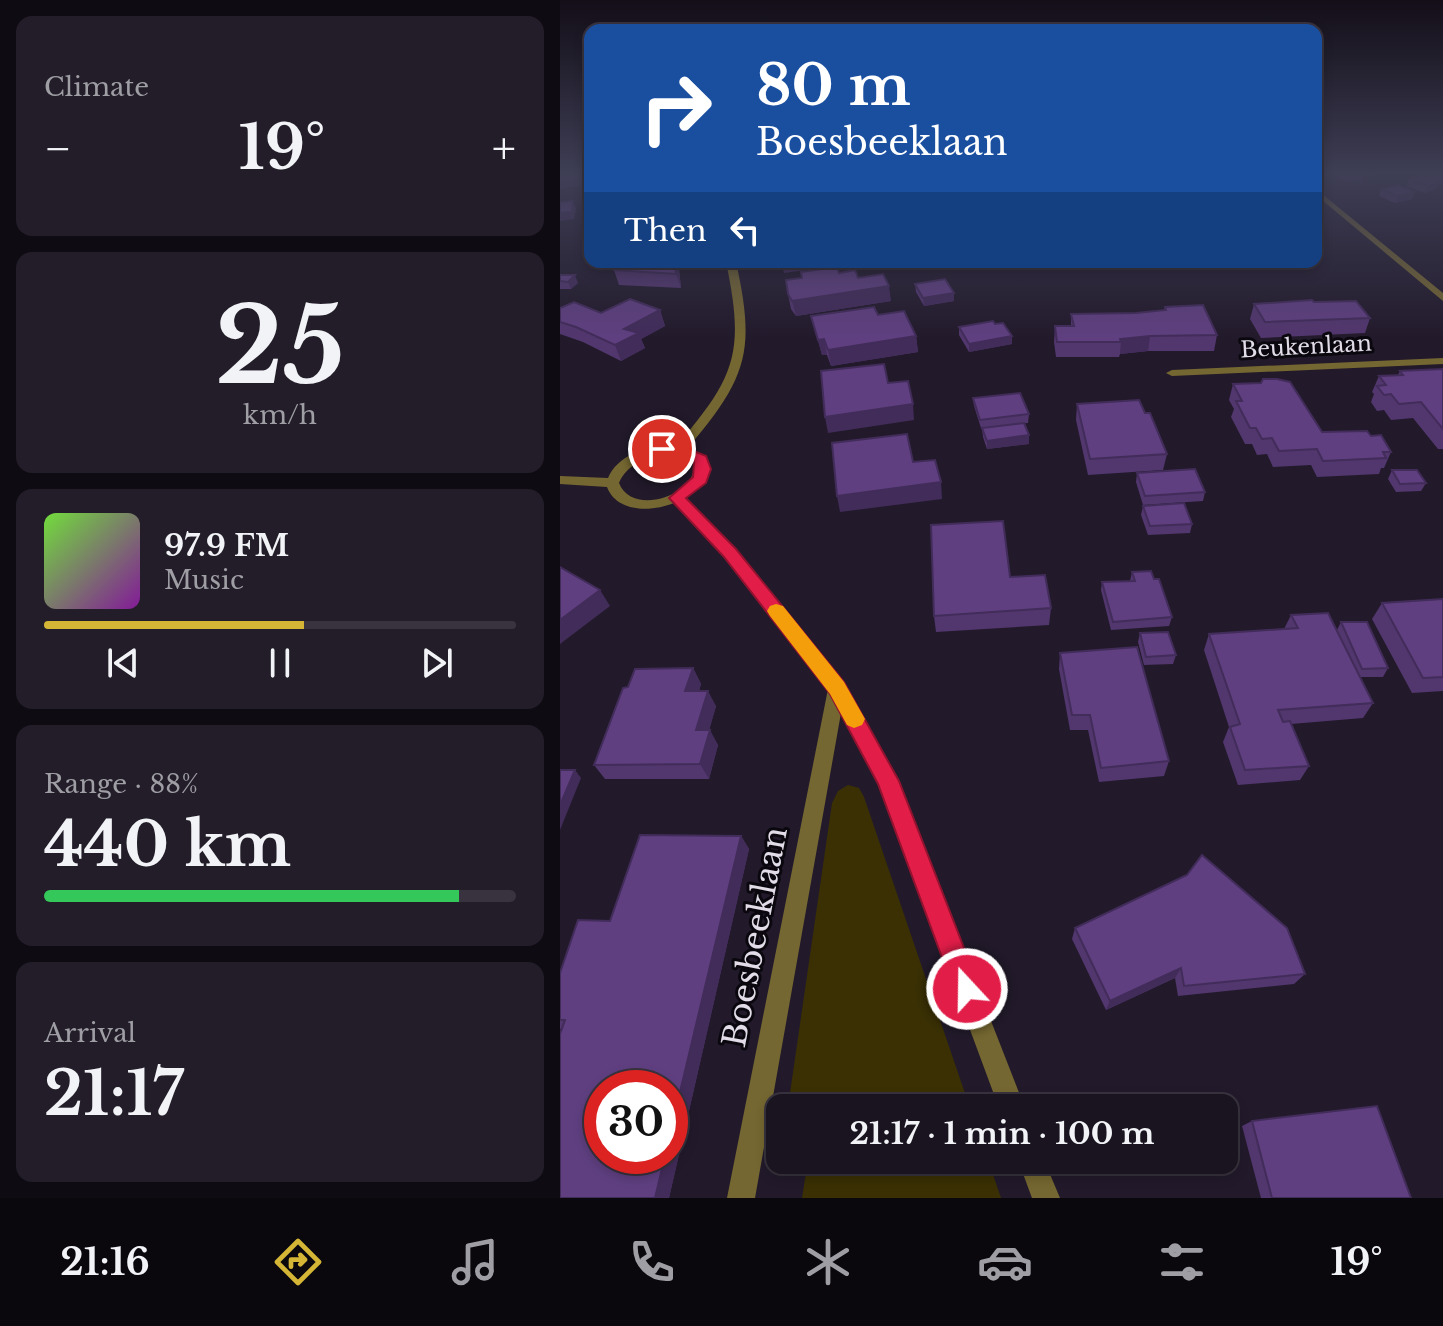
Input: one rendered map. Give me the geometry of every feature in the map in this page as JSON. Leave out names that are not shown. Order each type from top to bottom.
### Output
[{"type":"street","points":[[1361,229],[1443,298]]},
{"type":"street","points":[[679,450],[715,409],[734,368],[742,339],[742,318],[732,268]]},
{"type":"street","name":"Beukenlaan","points":[[1172,373],[1443,361]]},
{"type":"street","points":[[662,449],[679,450],[701,460],[703,469],[700,479],[677,498],[661,503],[631,504],[619,499],[613,492],[611,483],[616,472],[636,457],[662,449]]},
{"type":"street","points":[[560,480],[611,483]]},
{"type":"street","points":[[677,498],[730,553],[837,688],[888,781],[1007,1094]]},
{"type":"street","name":"Boesbeeklaan","points":[[741,1198],[837,688]]},
{"type":"street","points":[[1037,1174],[1046,1198]]},
{"type":"shaded area","points":[[848,785],[859,788],[864,797],[965,1094],[790,1093],[832,803],[838,791]]},
{"type":"shaded area","points":[[806,1174],[993,1174],[1001,1198],[802,1198]]},
{"type":"building","points":[[676,268],[676,274],[614,270]]},
{"type":"building","points":[[837,268],[839,273],[855,270],[858,278],[883,274],[889,286],[792,301],[786,280],[802,278],[801,272]]},
{"type":"building","points":[[560,275],[575,275],[568,282],[560,281]]},
{"type":"building","points":[[945,279],[954,293],[923,298],[915,284]]},
{"type":"building","points":[[630,299],[660,310],[624,329],[639,333],[615,345],[560,322],[560,308],[574,302],[601,313]]},
{"type":"building","points":[[1356,301],[1370,318],[1265,322],[1254,304]]},
{"type":"building","points":[[1203,305],[1217,335],[1150,336],[1120,339],[1121,342],[1057,342],[1055,326],[1074,326],[1071,314],[1136,313],[1166,310],[1165,307]]},
{"type":"building","points":[[874,307],[878,315],[904,311],[916,336],[828,350],[824,339],[818,340],[811,316]]},
{"type":"building","points":[[993,321],[995,324],[1003,323],[1012,336],[969,344],[959,327]]},
{"type":"building","points":[[884,364],[888,383],[908,381],[913,404],[825,417],[821,371]]},
{"type":"building","points":[[1443,369],[1443,429],[1421,402],[1399,404],[1391,394],[1384,395],[1377,386],[1386,385],[1379,376],[1403,375],[1400,371]]},
{"type":"building","points":[[1263,379],[1290,382],[1322,432],[1367,431],[1371,436],[1381,435],[1391,452],[1383,452],[1386,458],[1323,461],[1317,449],[1279,451],[1272,438],[1262,439],[1256,428],[1250,428],[1236,401],[1242,401],[1233,384],[1261,383]]},
{"type":"building","points":[[1020,393],[1029,414],[980,420],[973,398]]},
{"type":"building","points":[[1139,400],[1145,413],[1150,413],[1167,454],[1090,459],[1077,404]]},
{"type":"building","points":[[1024,423],[1029,435],[987,441],[982,428]]},
{"type":"building","points":[[907,434],[913,462],[935,460],[941,482],[837,496],[832,443]]},
{"type":"building","points":[[1195,469],[1205,492],[1145,496],[1137,473]]},
{"type":"building","points":[[1392,470],[1417,470],[1426,483],[1400,484]]},
{"type":"building","points":[[1184,503],[1192,524],[1150,526],[1143,506]]},
{"type":"building","points":[[1003,521],[1010,577],[1045,575],[1051,608],[934,616],[931,525]]},
{"type":"building","points":[[560,567],[600,590],[560,620]]},
{"type":"building","points":[[1151,571],[1154,579],[1159,579],[1172,617],[1113,622],[1102,582],[1135,581],[1132,572]]},
{"type":"building","points":[[1443,599],[1443,677],[1423,678],[1382,603]]},
{"type":"building","points":[[1328,613],[1373,703],[1278,710],[1283,722],[1290,721],[1309,766],[1245,770],[1230,727],[1240,724],[1209,634],[1298,628],[1291,615]]},
{"type":"building","points":[[1341,622],[1367,622],[1388,668],[1362,669]]},
{"type":"building","points":[[1168,632],[1176,655],[1146,657],[1140,633]]},
{"type":"building","points":[[1137,647],[1169,761],[1101,768],[1090,715],[1072,715],[1060,653]]},
{"type":"building","points":[[693,668],[685,691],[708,691],[696,730],[710,730],[700,764],[594,765],[623,688],[628,687],[635,669]]},
{"type":"building","points":[[560,770],[575,770],[560,805]]},
{"type":"building","points":[[640,835],[741,836],[685,1070],[584,1070],[584,1174],[661,1174],[655,1198],[560,1198],[560,1034],[565,1020],[560,1020],[560,973],[578,920],[610,921]]},
{"type":"building","points":[[1202,855],[1287,928],[1305,974],[1184,986],[1181,968],[1110,1001],[1075,928],[1187,875]]},
{"type":"building","points":[[1377,1106],[1411,1198],[1272,1198],[1252,1121]]},
{"type":"slow traffic","points":[[776,611],[837,688],[854,719]]},
{"type":"route","points":[[662,449],[692,453],[701,460],[703,469],[700,479],[677,498],[730,553],[837,688],[888,781],[967,989]]}]
